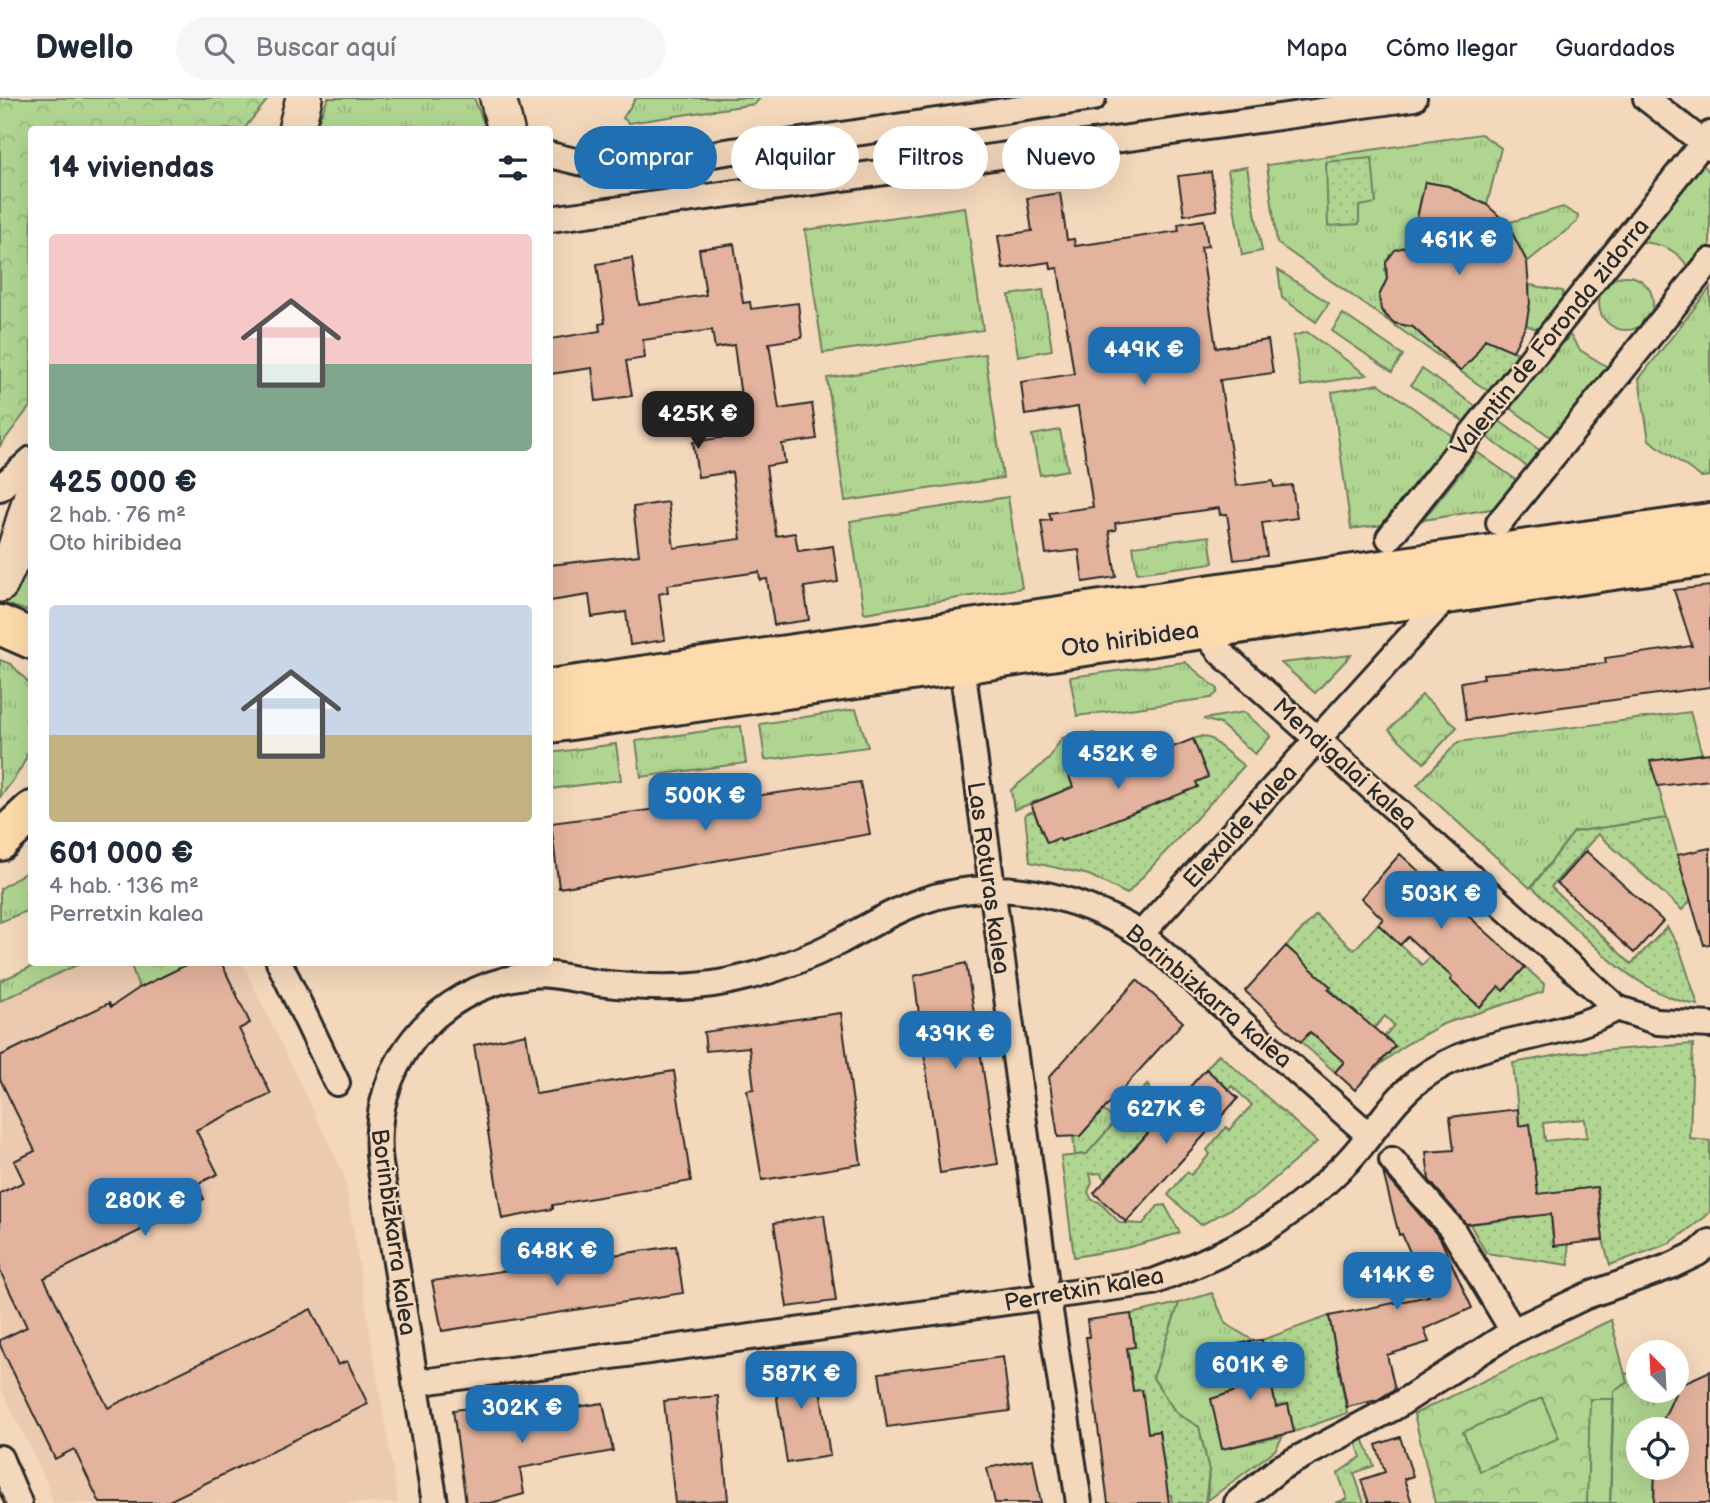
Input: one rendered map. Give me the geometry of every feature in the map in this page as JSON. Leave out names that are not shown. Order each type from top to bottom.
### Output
[{"type":"main road","points":[[498,98],[505,126]]},
{"type":"main road","points":[[0,584],[15,554],[28,509]]},
{"type":"main road","name":"Oto hiribidea","points":[[553,689],[1710,523]]},
{"type":"main road","name":"Oto hiribidea","points":[[553,723],[1710,556]]},
{"type":"main road","points":[[0,625],[28,637]]},
{"type":"street","points":[[553,156],[583,163],[631,166],[1093,98]]},
{"type":"street","points":[[553,219],[1414,98]]},
{"type":"street","points":[[1646,98],[1707,142]]},
{"type":"street","name":"Valentin de Foronda zidorra","points":[[1389,538],[1707,142]]},
{"type":"street","points":[[1499,523],[1710,261]]},
{"type":"street","points":[[0,488],[28,463]]},
{"type":"street","name":"Elexalde kalea","points":[[1141,934],[1450,593]]},
{"type":"street","name":"Mendigalai kalea","points":[[1201,628],[1220,652],[1617,1008]]},
{"type":"street","name":"Las Roturas kalea","points":[[965,688],[990,889],[1079,1503]]},
{"type":"street","name":"Borinbizkarra kalea","points":[[435,1503],[380,1164],[377,1117],[396,1065],[415,1036],[436,1015],[490,984],[532,974],[660,988],[727,982],[797,962],[918,902],[939,895],[990,889],[1063,898],[1109,914],[1141,934],[1368,1134]]},
{"type":"street","points":[[281,966],[337,1083]]},
{"type":"street","points":[[1617,1008],[1658,1022],[1710,1025]]},
{"type":"street","name":"Perretxin kalea","points":[[415,1383],[1047,1287],[1153,1282],[1251,1240],[1297,1209],[1346,1163],[1386,1111],[1420,1079],[1484,1046],[1595,1021],[1617,1008]]},
{"type":"street","points":[[1392,1160],[1452,1229],[1513,1331]]},
{"type":"street","points":[[1237,1503],[1280,1468],[1395,1407],[1513,1331],[1567,1304],[1706,1254]]},
{"type":"street","points":[[0,1458],[19,1503]]},
{"type":"shaded area","points":[[33,966],[243,966],[344,1174],[398,1503],[53,1503],[44,1476],[0,1387],[0,981]]},
{"type":"green space","points":[[0,98],[269,98],[246,126],[28,126],[28,409],[0,446]]},
{"type":"green space","points":[[328,98],[474,98],[485,126],[316,126]]},
{"type":"green space","points":[[636,98],[760,98],[755,104],[629,123],[623,118]]},
{"type":"green space","points":[[1481,134],[1501,148],[1487,205],[1448,186],[1425,182],[1410,247],[1390,255],[1385,270],[1387,279],[1379,296],[1386,318],[1394,323],[1413,327],[1460,371],[1277,243],[1267,165]]},
{"type":"green space","points":[[1372,158],[1376,203],[1359,206],[1359,224],[1328,226],[1326,162]]},
{"type":"green space","points":[[1702,163],[1710,173],[1710,246],[1691,271],[1670,249],[1641,242]]},
{"type":"green space","points":[[1247,167],[1262,251],[1242,255],[1228,170]]},
{"type":"green space","points":[[965,207],[983,330],[823,353],[805,230]]},
{"type":"green space","points":[[1563,207],[1578,216],[1577,222],[1527,262],[1507,223]]},
{"type":"green space","points":[[1278,270],[1329,303],[1316,322],[1282,298]]},
{"type":"green space","points":[[1631,276],[1641,280],[1649,288],[1653,303],[1649,318],[1641,326],[1621,330],[1611,326],[1603,318],[1599,298],[1603,288],[1611,280]]},
{"type":"green space","points":[[1530,285],[1563,291],[1561,308],[1542,331],[1526,325]]},
{"type":"green space","points":[[1710,288],[1710,476],[1701,477],[1649,440],[1639,379]]},
{"type":"green space","points":[[1043,290],[1052,350],[1018,356],[1009,295]]},
{"type":"green space","points":[[1343,314],[1403,355],[1392,372],[1332,331]]},
{"type":"green space","points":[[1307,332],[1367,375],[1301,386],[1293,336]]},
{"type":"green space","points":[[1570,335],[1580,350],[1609,368],[1553,439],[1509,407]]},
{"type":"green space","points":[[1485,339],[1523,355],[1492,394],[1460,371],[1474,357]]},
{"type":"green space","points":[[985,354],[1003,478],[845,501],[827,378]]},
{"type":"green space","points":[[1422,369],[1480,409],[1469,425],[1411,385]]},
{"type":"green space","points":[[1379,384],[1457,439],[1391,524],[1351,529],[1332,392]]},
{"type":"green space","points":[[1498,420],[1546,455],[1533,471],[1487,437]]},
{"type":"green space","points":[[1060,430],[1068,470],[1040,475],[1032,435]]},
{"type":"green space","points":[[1477,452],[1522,484],[1503,507],[1423,520]]},
{"type":"green space","points":[[1008,497],[1022,588],[864,613],[850,521]]},
{"type":"green space","points":[[1209,536],[1213,563],[1137,573],[1133,546]]},
{"type":"green space","points":[[28,548],[28,611],[6,604]]},
{"type":"green space","points":[[1351,655],[1315,693],[1281,663]]},
{"type":"green space","points":[[0,660],[11,664],[28,682],[28,752],[21,768],[0,797]]},
{"type":"green space","points":[[1185,662],[1218,689],[1217,693],[1211,698],[1077,716],[1070,677]]},
{"type":"green space","points":[[1422,695],[1457,727],[1424,763],[1389,730]]},
{"type":"green space","points":[[856,709],[868,747],[765,760],[760,724]]},
{"type":"green space","points":[[1244,712],[1271,736],[1255,754],[1220,724],[1203,719]]},
{"type":"green space","points":[[1690,712],[1702,754],[1651,761],[1667,818],[1574,832],[1530,888],[1417,785],[1458,742]]},
{"type":"green space","points":[[741,726],[746,763],[641,777],[636,741]]},
{"type":"green space","points":[[1094,733],[1112,772],[1103,775],[1096,759],[1067,770],[1073,787],[1014,810],[1011,790],[1048,760],[1062,738]]},
{"type":"green space","points":[[1202,736],[1211,739],[1244,766],[1127,894],[1089,875],[1030,862],[1025,814],[1034,811],[1047,843],[1059,838],[1061,841],[1197,787],[1196,782],[1208,777],[1193,739]]},
{"type":"green space","points":[[616,744],[621,780],[553,789],[553,753]]},
{"type":"green space","points":[[1667,818],[1691,900],[1682,910],[1598,834],[1551,887],[1631,964],[1667,927],[1679,947],[1698,1005],[1674,999],[1629,975],[1532,887],[1574,832]]},
{"type":"green space","points":[[28,871],[28,910],[0,922],[0,889]]},
{"type":"green space","points":[[1316,915],[1354,950],[1378,924],[1422,965],[1430,957],[1479,1007],[1492,993],[1488,977],[1504,990],[1525,967],[1544,984],[1543,992],[1443,1024],[1405,1045],[1372,1071],[1395,1046],[1385,1036],[1394,1025],[1385,1016],[1335,1072],[1301,1042],[1310,1032],[1321,1042],[1351,1009],[1286,946]]},
{"type":"green space","points":[[33,966],[75,966],[0,1001],[0,981]]},
{"type":"green space","points":[[131,966],[186,966],[139,988]]},
{"type":"green space","points":[[1693,1044],[1690,1139],[1710,1141],[1710,1212],[1670,1243],[1610,1265],[1603,1240],[1597,1187],[1548,1193],[1554,1245],[1568,1244],[1569,1265],[1486,1253],[1470,1224],[1529,1217],[1513,1063],[1570,1053]],"holes":[[[1585,1119],[1587,1137],[1545,1141],[1543,1123]]]},
{"type":"green space","points":[[1219,1054],[1317,1142],[1256,1195],[1201,1225],[1168,1195],[1187,1172],[1191,1175],[1210,1154],[1207,1150],[1226,1127],[1229,1130],[1252,1105],[1232,1086],[1229,1089],[1206,1069]]},
{"type":"green space","points":[[1148,1084],[1155,1125],[1105,1180],[1100,1173],[1090,1174],[1092,1183],[1088,1192],[1092,1200],[1099,1202],[1120,1223],[1143,1224],[1158,1206],[1165,1205],[1180,1233],[1126,1248],[1074,1257],[1061,1157],[1087,1154]]},
{"type":"green space","points":[[1103,1110],[1116,1121],[1087,1154],[1075,1155],[1073,1136],[1081,1135]]},
{"type":"green space","points":[[1212,1293],[1226,1324],[1254,1341],[1231,1345],[1239,1390],[1222,1449],[1283,1436],[1275,1450],[1207,1501],[1209,1471],[1199,1427],[1176,1413],[1153,1378],[1179,1303]]},
{"type":"green space","points":[[1179,1303],[1153,1378],[1176,1413],[1199,1427],[1209,1471],[1205,1503],[1172,1503],[1171,1495],[1168,1495],[1159,1432],[1148,1433],[1133,1391],[1127,1348],[1135,1346],[1131,1314]]},
{"type":"green space","points":[[1329,1316],[1347,1413],[1294,1432],[1288,1404],[1276,1407],[1262,1340]]},
{"type":"green space","points":[[1611,1320],[1626,1384],[1614,1391],[1610,1503],[1435,1503],[1414,1414]]},
{"type":"green space","points":[[1626,1384],[1626,1404],[1671,1404],[1666,1417],[1626,1417],[1626,1480],[1655,1480],[1654,1503],[1610,1503],[1614,1391]]},
{"type":"green space","points":[[1542,1398],[1559,1438],[1480,1471],[1463,1432]]},
{"type":"green space","points":[[1590,1399],[1613,1399],[1610,1503],[1587,1503]]},
{"type":"green space","points":[[1363,1438],[1374,1466],[1354,1473],[1364,1503],[1335,1503],[1347,1499],[1338,1473],[1361,1457],[1356,1442]]},
{"type":"building","points":[[1211,172],[1217,210],[1184,215],[1178,176]]},
{"type":"building","points":[[1425,182],[1448,186],[1487,205],[1507,223],[1527,262],[1530,303],[1526,325],[1513,351],[1485,339],[1474,357],[1460,371],[1413,327],[1394,323],[1381,310],[1379,296],[1387,279],[1386,262],[1395,250],[1411,245]]},
{"type":"building","points":[[1060,193],[1067,240],[1074,239],[1075,246],[1179,231],[1178,224],[1204,220],[1208,246],[1201,247],[1216,348],[1268,340],[1273,373],[1220,380],[1236,486],[1273,481],[1274,487],[1292,485],[1297,518],[1262,523],[1267,556],[1234,560],[1227,514],[1220,515],[1219,508],[1115,523],[1116,530],[1109,531],[1116,577],[1083,582],[1079,550],[1046,554],[1041,521],[1051,520],[1049,513],[1093,507],[1078,407],[1025,415],[1021,382],[1074,374],[1058,268],[1051,269],[1050,262],[1003,269],[998,236],[1032,231],[1027,198]]},
{"type":"building","points":[[734,244],[743,303],[750,302],[751,309],[798,303],[802,338],[769,343],[779,409],[812,404],[817,439],[782,444],[785,463],[766,466],[776,536],[795,533],[798,551],[833,546],[838,582],[804,587],[809,620],[774,625],[767,579],[760,580],[759,572],[667,585],[668,592],[659,594],[665,640],[630,645],[626,612],[592,617],[589,595],[553,601],[553,565],[639,555],[633,507],[668,502],[674,548],[741,539],[732,472],[698,477],[693,442],[739,435],[738,428],[745,427],[734,345],[715,348],[712,330],[643,340],[645,358],[626,361],[632,396],[596,401],[592,368],[553,374],[553,339],[600,331],[599,324],[605,323],[597,264],[632,258],[639,305],[706,295],[699,249]]},
{"type":"building","points":[[1710,586],[1710,687],[1466,720],[1461,682],[1484,678],[1483,674],[1606,663],[1605,658],[1692,646],[1674,590]]},
{"type":"building","points":[[1193,739],[1208,777],[1196,782],[1198,787],[1061,841],[1059,838],[1047,843],[1031,804],[1073,787],[1067,770],[1096,759],[1103,775]]},
{"type":"building","points":[[1710,753],[1710,780],[1658,786],[1650,761]]},
{"type":"building","points":[[860,782],[870,834],[559,888],[553,823]]},
{"type":"building","points":[[1710,848],[1710,944],[1704,945],[1677,855]]},
{"type":"building","points":[[1586,851],[1663,921],[1634,953],[1557,883]]},
{"type":"building","points":[[1400,854],[1525,967],[1503,991],[1499,986],[1480,1007],[1408,937],[1400,945],[1378,924],[1383,919],[1361,898]]},
{"type":"building","points":[[1286,946],[1331,987],[1328,989],[1395,1046],[1355,1090],[1335,1072],[1344,1062],[1310,1032],[1301,1042],[1245,991]]},
{"type":"building","points":[[966,963],[998,1164],[940,1173],[914,976]]},
{"type":"building","points":[[184,966],[223,966],[250,1023],[239,1029],[271,1094],[196,1130],[218,1174],[197,1184],[204,1199],[44,1278],[108,1408],[311,1309],[338,1365],[347,1361],[368,1404],[165,1503],[100,1503],[74,1449],[55,1459],[0,1345],[0,1340],[27,1327],[0,1271],[0,1193],[24,1182],[14,1161],[35,1151],[0,1079],[0,1056],[109,1003],[111,1007],[139,988]]},
{"type":"building","points":[[1137,980],[1183,1022],[1080,1136],[1058,1137],[1049,1077]]},
{"type":"building","points":[[841,1013],[861,1164],[762,1180],[747,1090],[754,1089],[749,1047],[706,1051],[704,1032]]},
{"type":"building","points":[[526,1034],[536,1094],[674,1071],[691,1181],[553,1205],[553,1209],[502,1219],[474,1045]]},
{"type":"building","points":[[1206,1069],[1238,1098],[1126,1222],[1094,1193]]},
{"type":"building","points":[[1518,1109],[1519,1126],[1530,1124],[1538,1194],[1597,1187],[1603,1240],[1554,1246],[1551,1214],[1466,1224],[1429,1180],[1426,1152],[1454,1150],[1450,1117]]},
{"type":"building","points":[[1383,1172],[1440,1238],[1472,1308],[1424,1329],[1429,1342],[1387,1355],[1395,1389],[1377,1400],[1347,1407],[1329,1316],[1429,1296],[1402,1234],[1399,1235]]},
{"type":"building","points":[[824,1215],[836,1301],[787,1307],[774,1223]]},
{"type":"building","points":[[676,1246],[683,1293],[442,1331],[432,1281]]},
{"type":"building","points":[[1131,1314],[1135,1347],[1127,1348],[1133,1391],[1142,1390],[1148,1433],[1159,1431],[1169,1503],[1108,1503],[1086,1337],[1089,1337],[1087,1320]]},
{"type":"building","points":[[1262,1340],[1276,1407],[1288,1404],[1294,1432],[1222,1449],[1211,1399],[1239,1390],[1231,1345]]},
{"type":"building","points":[[1003,1357],[1010,1411],[887,1427],[879,1373]]},
{"type":"building","points":[[816,1360],[830,1456],[787,1463],[772,1366]]},
{"type":"building","points":[[1710,1371],[1710,1503],[1654,1503],[1655,1480],[1689,1480],[1689,1417],[1664,1417],[1670,1404],[1689,1404],[1689,1380]]},
{"type":"building","points":[[718,1396],[728,1500],[675,1503],[664,1401]]},
{"type":"building","points":[[509,1403],[511,1417],[603,1403],[613,1451],[520,1468],[524,1494],[491,1503],[466,1503],[453,1410]]},
{"type":"building","points":[[1400,1437],[1413,1476],[1404,1479],[1412,1503],[1369,1503],[1361,1480],[1385,1472],[1376,1445]]},
{"type":"building","points":[[1033,1459],[1041,1503],[995,1503],[987,1468]]}]
